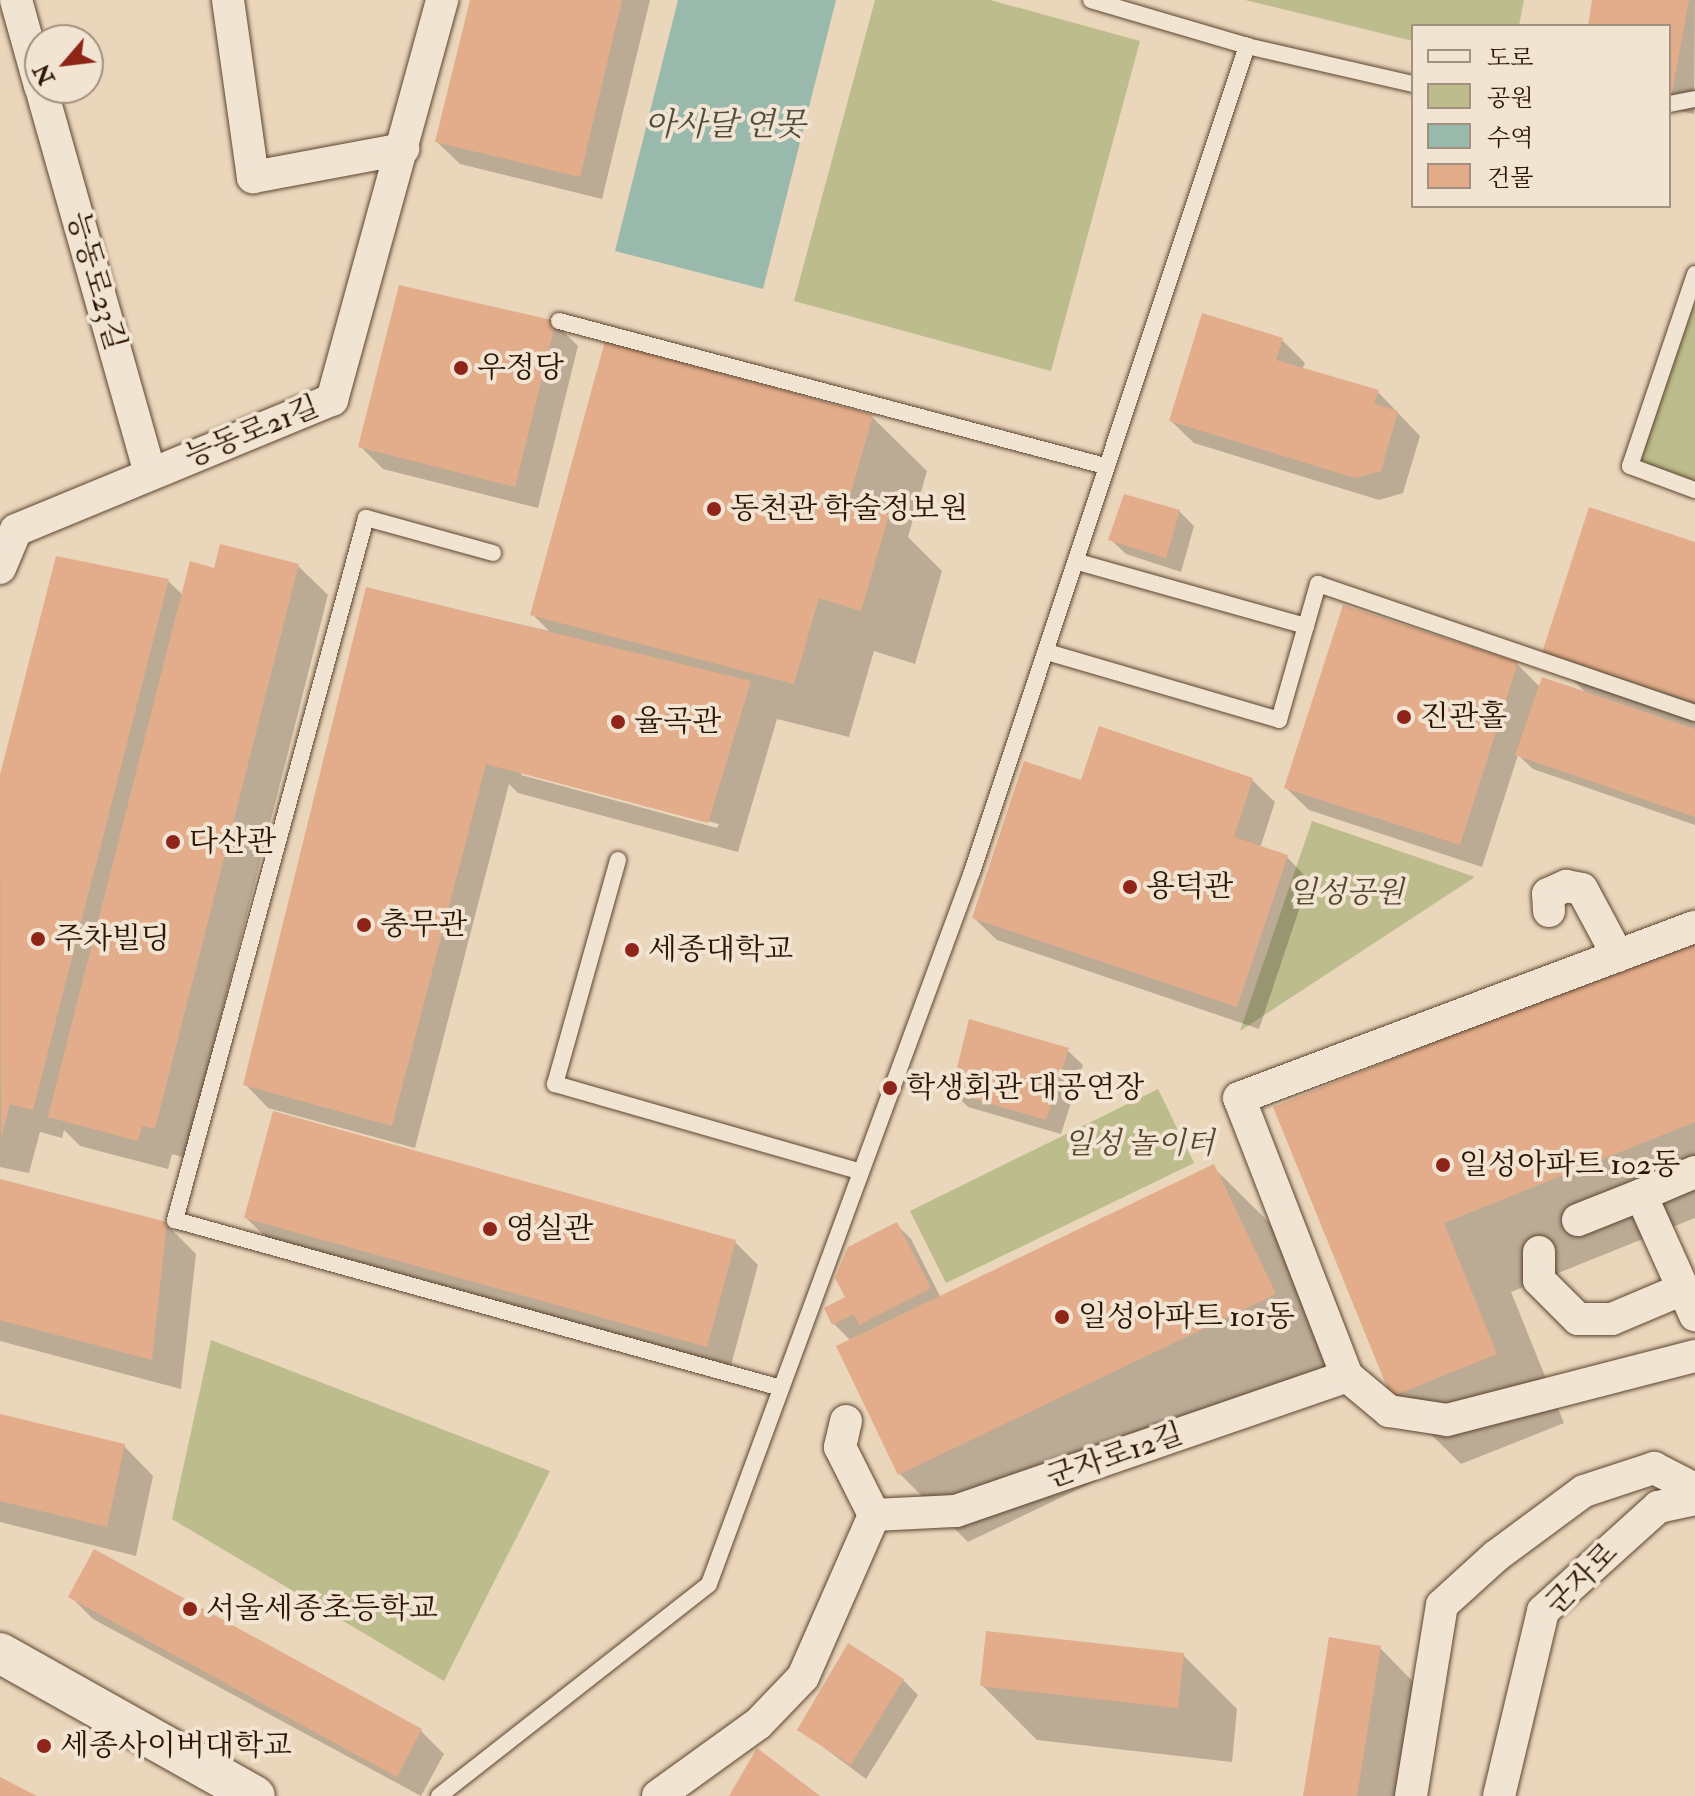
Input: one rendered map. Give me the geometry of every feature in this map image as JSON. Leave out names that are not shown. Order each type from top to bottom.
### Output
[{"type":"street","name":"능동로23길","points":[[16,0],[24,29]]},
{"type":"street","points":[[228,0],[253,177],[403,149]]},
{"type":"street","name":"능동로21길","points":[[0,568],[16,530],[332,400],[442,0]]},
{"type":"street","name":"능동로23길","points":[[45,104],[150,473]]},
{"type":"street","points":[[1549,911],[1548,894],[1566,886],[1582,889],[1618,956]]},
{"type":"street","points":[[1695,927],[1239,1098],[1347,1376],[1389,1411],[1447,1420],[1695,1356]]},
{"type":"street","points":[[1578,1220],[1695,1172]]},
{"type":"street","points":[[1539,1252],[1539,1280],[1578,1319],[1612,1319],[1689,1302],[1641,1195]]},
{"type":"street","name":"군자로12길","points":[[874,1515],[956,1511],[1347,1376]]},
{"type":"street","points":[[658,1796],[758,1724],[803,1677],[874,1515],[840,1447],[846,1421]]},
{"type":"street","points":[[1411,1796],[1442,1605],[1496,1556],[1584,1491],[1654,1468],[1695,1489]]},
{"type":"street","name":"군자로","points":[[1499,1796],[1543,1611],[1658,1507],[1695,1499]]},
{"type":"street","points":[[0,1653],[255,1796]]},
{"type":"lane","points":[[1091,0],[1247,46],[1411,84]]},
{"type":"lane","points":[[439,1796],[709,1584],[861,1172],[1047,652],[1078,562],[1105,466],[1247,46]]},
{"type":"lane","points":[[1671,104],[1695,99]]},
{"type":"lane","points":[[1695,274],[1630,466],[1695,490]]},
{"type":"lane","points":[[559,321],[1105,466]]},
{"type":"lane","points":[[493,553],[366,518],[175,1220],[781,1388]]},
{"type":"lane","points":[[1078,562],[1306,626]]},
{"type":"lane","points":[[1047,652],[1279,720],[1318,584],[1695,713]]},
{"type":"lane","points":[[618,860],[555,1084],[861,1172]]},
{"type":"green space","points":[[875,0],[990,0],[1140,41],[1051,371],[794,301]]},
{"type":"green space","points":[[1245,0],[1524,0],[1519,24],[1411,24],[1411,41]]},
{"type":"green space","points":[[1695,303],[1695,483],[1638,463]]},
{"type":"green space","name":"일성공원","points":[[1312,821],[1475,877],[1240,1031]]},
{"type":"green space","name":"일성 놀이터","points":[[1158,1089],[1194,1163],[946,1283],[910,1211]]},
{"type":"green space","points":[[211,1340],[550,1471],[444,1681],[172,1519]]},
{"type":"water","name":"아사달 연못","points":[[678,0],[836,0],[763,289],[615,251]]},
{"type":"building","points":[[470,0],[622,0],[580,177],[435,142]]},
{"type":"building","points":[[1592,0],[1689,0],[1671,98],[1671,24],[1588,24]]},
{"type":"building","name":"우정당","points":[[399,285],[556,321],[515,487],[358,447]]},
{"type":"building","points":[[1202,313],[1283,338],[1276,360],[1379,390],[1374,404],[1398,411],[1381,471],[1355,478],[1169,421]]},
{"type":"building","name":"동천관 학술정보원","points":[[605,341],[873,415],[848,503],[889,515],[861,611],[819,598],[794,684],[530,615]]},
{"type":"building","points":[[1124,494],[1180,510],[1166,558],[1108,540]]},
{"type":"building","points":[[1589,507],[1695,542],[1695,702],[1542,653]]},
{"type":"building","name":"다산관","points":[[220,544],[299,564],[155,1129],[142,1126],[138,1141],[48,1117],[190,561],[214,568]]},
{"type":"building","name":"주차빌딩","points":[[56,556],[169,579],[33,1110],[10,1104],[1,1137],[0,775]]},
{"type":"building","name":"충무관","points":[[366,587],[751,681],[708,823],[486,764],[392,1126],[243,1085]]},
{"type":"building","name":"진관홀","points":[[1343,605],[1518,662],[1460,845],[1284,788]]},
{"type":"building","points":[[1542,677],[1695,729],[1695,817],[1515,755]]},
{"type":"building","name":"용덕관","points":[[1099,726],[1253,778],[1234,837],[1288,855],[1237,1007],[972,918],[1024,761],[1081,780]]},
{"type":"building","name":"일성아파트 102동","points":[[1695,937],[1695,1122],[1444,1223],[1497,1354],[1391,1397],[1273,1107]]},
{"type":"building","points":[[969,1019],[1069,1048],[1046,1120],[951,1092]]},
{"type":"building","name":"영실관","points":[[273,1111],[736,1240],[707,1347],[244,1218]]},
{"type":"building","name":"일성아파트 101동","points":[[1214,1164],[1276,1294],[898,1475],[836,1346]]},
{"type":"building","points":[[0,1179],[167,1222],[152,1360],[0,1320]]},
{"type":"building","points":[[897,1222],[931,1288],[859,1325],[854,1314],[832,1325],[824,1308],[845,1297],[835,1278],[848,1247]]},
{"type":"building","points":[[0,1414],[125,1444],[107,1527],[0,1501]]},
{"type":"building","points":[[94,1549],[422,1729],[397,1777],[68,1597]]},
{"type":"building","points":[[986,1631],[1184,1653],[1178,1708],[980,1686]]},
{"type":"building","points":[[1329,1637],[1381,1646],[1357,1796],[1303,1796]]},
{"type":"building","points":[[848,1643],[904,1679],[851,1765],[797,1730]]},
{"type":"building","points":[[757,1748],[820,1796],[729,1796]]},
{"type":"building","points":[[0,1777],[37,1796],[0,1796]]},
{"type":"place","name":"우정당","points":[[461,368]]},
{"type":"place","name":"동천관 학술정보원","points":[[714,509]]},
{"type":"place","name":"진관홀","points":[[1404,717]]},
{"type":"place","name":"율곡관","points":[[618,722]]},
{"type":"place","name":"다산관","points":[[173,842]]},
{"type":"place","name":"용덕관","points":[[1130,887]]},
{"type":"place","name":"충무관","points":[[364,925]]},
{"type":"place","name":"주차빌딩","points":[[38,939]]},
{"type":"place","name":"세종대학교","points":[[632,950]]},
{"type":"place","name":"학생회관 대공연장","points":[[890,1088]]},
{"type":"place","name":"일성아파트 102동","points":[[1443,1165]]},
{"type":"place","name":"영실관","points":[[490,1229]]},
{"type":"place","name":"일성아파트 101동","points":[[1062,1317]]},
{"type":"place","name":"서울세종초등학교","points":[[190,1609]]},
{"type":"place","name":"세종사이버대학교","points":[[44,1746]]}]
